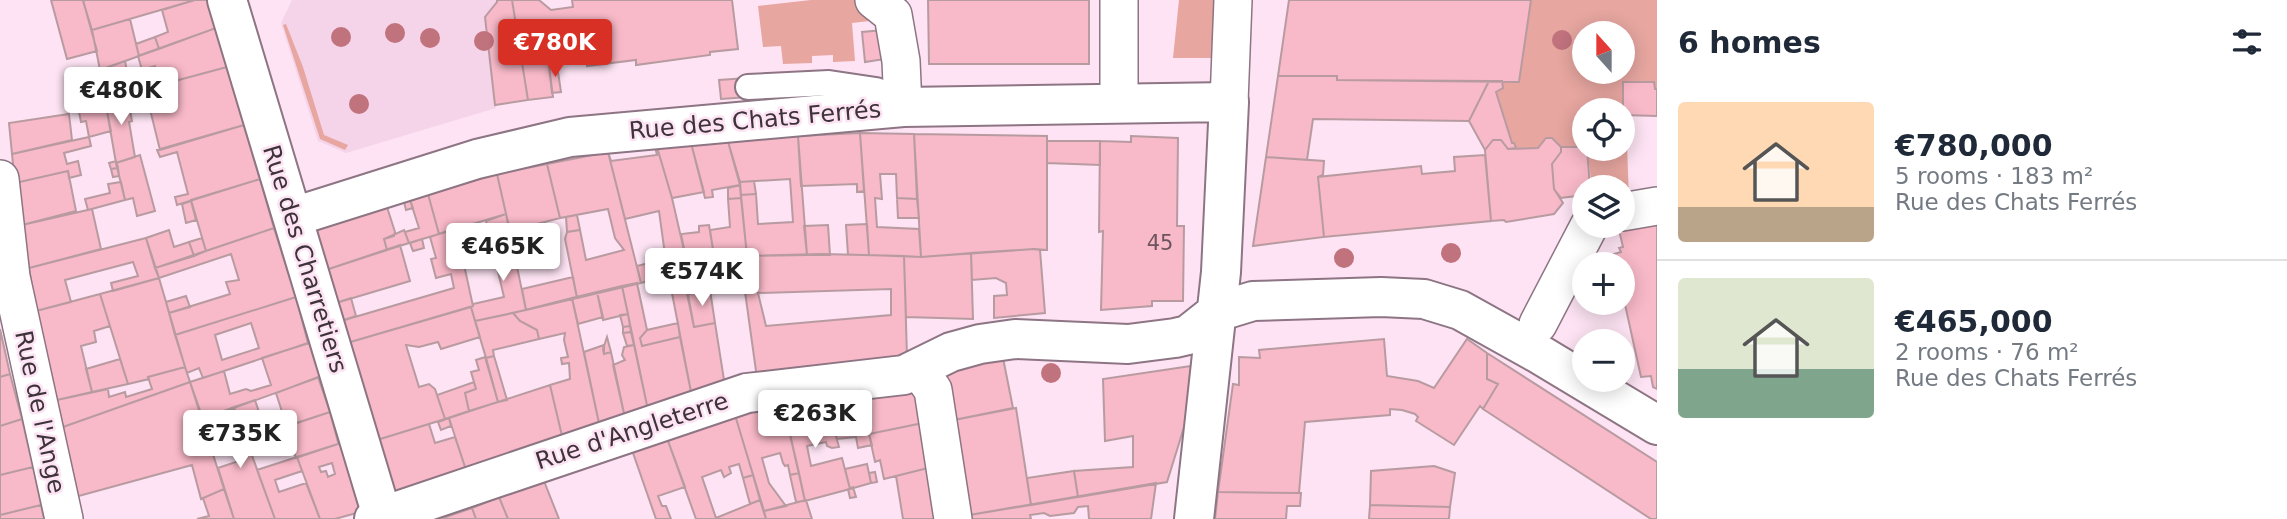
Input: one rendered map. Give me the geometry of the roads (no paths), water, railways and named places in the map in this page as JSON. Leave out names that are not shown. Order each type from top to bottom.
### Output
[{"type":"street","name":"Rue des Charretiers","points":[[227,0],[380,518]]},
{"type":"street","points":[[874,0],[893,15],[901,61],[903,107]]},
{"type":"street","points":[[1119,0],[1119,103]]},
{"type":"street","points":[[1194,519],[1217,312],[1233,0]]},
{"type":"street","name":"Rue des Chats Ferrés","points":[[293,217],[477,159],[570,137],[903,107],[1229,102]]},
{"type":"street","name":"Rue de l'Ange","points":[[0,180],[11,277],[64,519]]},
{"type":"street","points":[[1635,210],[1657,206]]},
{"type":"street","points":[[1539,339],[1584,238]]},
{"type":"street","name":"Rue d'Angleterre","points":[[380,518],[747,393],[904,375],[951,352],[1015,339],[1128,344],[1175,338],[1188,335],[1217,312],[1253,300],[1381,297],[1424,299],[1460,310],[1539,339],[1657,425]]},
{"type":"street","points":[[918,369],[933,390],[953,519]]},
{"type":"lane","points":[[747,87],[829,83],[886,93],[903,107]]}]
